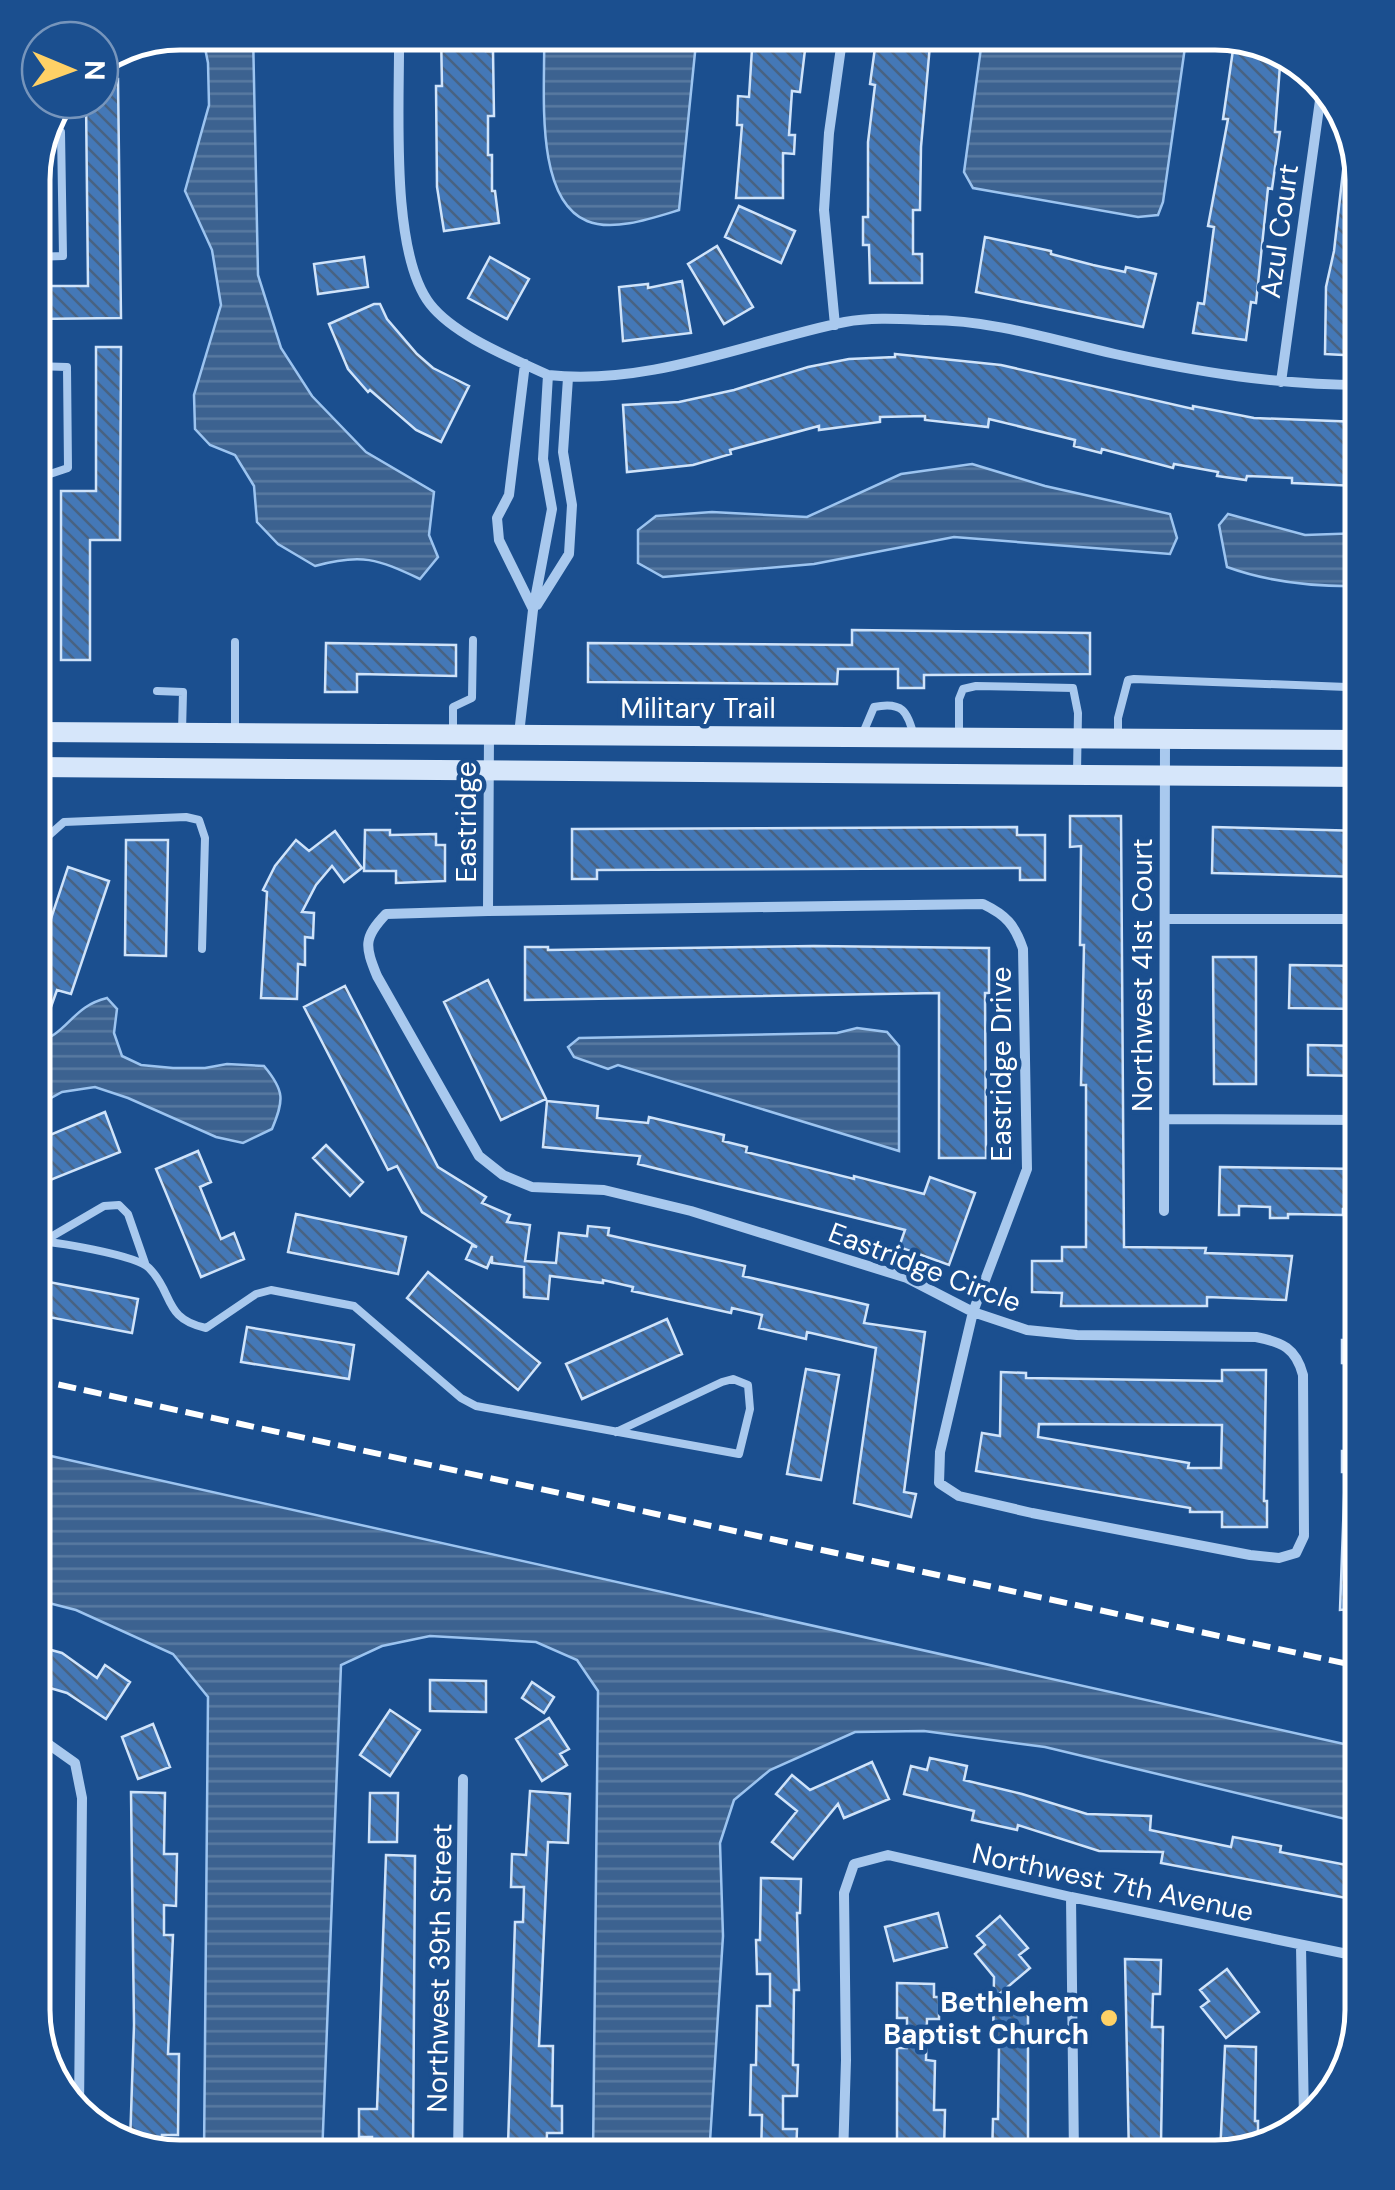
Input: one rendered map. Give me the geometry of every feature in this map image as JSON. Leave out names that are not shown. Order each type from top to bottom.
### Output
[{"type":"street","points":[[399,50],[404,238],[412,274],[431,306],[448,320],[548,376],[568,378],[694,362],[850,321],[934,320],[998,327],[1218,375],[1345,385]]},
{"type":"street","points":[[835,325],[824,210],[841,50]]},
{"type":"street","name":"Azul Court","points":[[1281,382],[1320,103]]},
{"type":"street","points":[[525,364],[508,496],[497,518],[498,540],[533,610]]},
{"type":"street","points":[[519,734],[533,610],[552,509],[543,459],[548,376]]},
{"type":"street","points":[[533,610],[569,554],[572,505],[563,452],[568,378]]},
{"type":"street","name":"Military Trail","points":[[50,732],[1345,740]]},
{"type":"street","name":"Eastridge","points":[[488,911],[489,734]]},
{"type":"street","name":"Northwest 41st Court","points":[[1164,1211],[1165,739]]},
{"type":"street","points":[[50,767],[1345,776]]},
{"type":"street","name":"Eastridge Drive","points":[[488,911],[983,904],[1002,913],[1016,928],[1023,950],[1026,1170],[973,1312],[940,1452],[939,1483]]},
{"type":"street","name":"Eastridge Circle","points":[[488,911],[386,914],[370,931],[367,951],[377,976],[480,1156],[503,1175],[532,1187],[604,1190],[692,1211],[907,1278],[973,1312],[1027,1330],[1077,1335],[1256,1336],[1280,1341],[1298,1356],[1303,1375],[1304,1536],[1296,1553],[1279,1558],[1250,1556],[995,1505],[959,1496],[939,1483]]},
{"type":"street","points":[[1165,919],[1345,919]]},
{"type":"street","points":[[1165,1119],[1345,1120]]},
{"type":"street","points":[[50,1745],[75,1763],[82,1798],[78,2091]]},
{"type":"street","name":"Northwest 39th Street","points":[[458,2140],[463,1779]]},
{"type":"street","name":"Northwest 7th Avenue","points":[[844,2140],[844,1893],[854,1864],[888,1855],[1345,1953]]},
{"type":"street","points":[[1070,1897],[1074,2140]]},
{"type":"street","points":[[1301,1946],[1304,2105]]},
{"type":"lane","points":[[50,256],[63,256],[59,132]]},
{"type":"lane","points":[[50,366],[68,367],[68,468],[50,474]]},
{"type":"lane","points":[[453,734],[453,706],[472,698],[474,640]]},
{"type":"lane","points":[[235,642],[235,732]]},
{"type":"lane","points":[[1118,738],[1128,680],[1345,687]]},
{"type":"lane","points":[[958,737],[963,689],[1072,688],[1078,713],[1078,774]]},
{"type":"lane","points":[[157,691],[183,692],[182,732]]},
{"type":"lane","points":[[862,737],[874,707],[897,705],[905,709],[914,737]]},
{"type":"lane","points":[[50,834],[64,822],[186,816],[200,820],[205,838],[202,949]]},
{"type":"lane","points":[[50,1238],[104,1206],[119,1205],[128,1214],[145,1264],[158,1279],[173,1312],[189,1324],[206,1328],[256,1294],[270,1290],[354,1306],[461,1398],[476,1406],[616,1432],[740,1454],[750,1410],[748,1385],[733,1378],[616,1432]]},
{"type":"lane","points":[[50,1242],[145,1264]]},
{"type":"water","points":[[205,50],[253,50],[258,275],[281,348],[312,396],[366,452],[434,492],[429,535],[438,557],[420,579],[369,560],[315,566],[278,544],[257,522],[254,486],[235,455],[210,445],[195,429],[194,395],[221,305],[212,250],[185,191],[209,105]]},
{"type":"water","points":[[544,50],[695,50],[679,210],[633,223],[609,225],[587,221],[569,208],[557,189],[550,165],[544,109]]},
{"type":"water","points":[[981,50],[1185,50],[1158,215],[1138,217],[973,188],[964,172]]},
{"type":"water","points":[[972,464],[1045,486],[1170,514],[1177,538],[1170,554],[954,537],[814,564],[663,577],[638,563],[638,530],[656,516],[712,512],[807,517],[901,474]]},
{"type":"water","points":[[1228,514],[1305,535],[1345,534],[1345,586],[1294,583],[1227,567],[1219,525]]},
{"type":"water","points":[[107,998],[117,1009],[114,1033],[122,1056],[141,1065],[264,1066],[276,1082],[280,1096],[272,1129],[243,1143],[216,1137],[95,1087],[62,1092],[50,1099],[50,1037],[95,1002]]},
{"type":"water","points":[[857,1028],[887,1032],[899,1046],[899,1151],[618,1065],[608,1069],[574,1057],[568,1047],[579,1038],[837,1033]]},
{"type":"water","points":[[50,1456],[1345,1744],[1345,1819],[1045,1747],[924,1731],[855,1732],[770,1770],[734,1800],[720,1843],[723,1936],[710,2140],[593,2140],[598,1691],[577,1660],[536,1642],[430,1636],[382,1646],[341,1665],[323,2140],[204,2140],[208,1697],[173,1654],[76,1610],[50,1603]]},
{"type":"building","points":[[441,50],[493,51],[494,116],[488,116],[488,155],[492,155],[492,191],[499,223],[444,231],[437,187],[436,86],[442,86]]},
{"type":"building","points":[[752,50],[805,50],[800,92],[792,91],[789,135],[795,135],[794,154],[783,153],[783,198],[736,198],[742,125],[737,125],[738,96],[749,97]]},
{"type":"building","points":[[875,50],[930,50],[920,210],[913,210],[913,254],[922,254],[922,283],[870,283],[869,245],[863,245],[863,217],[868,217],[868,142],[875,85],[870,84]]},
{"type":"building","points":[[1233,51],[1280,67],[1275,132],[1280,132],[1272,189],[1268,188],[1256,303],[1251,302],[1246,340],[1193,333],[1198,303],[1204,304],[1214,227],[1208,226],[1228,119],[1223,119]]},
{"type":"building","points":[[86,120],[119,120],[121,318],[50,319],[50,286],[88,286]]},
{"type":"building","points":[[1344,164],[1345,355],[1325,354],[1326,287]]},
{"type":"building","points":[[739,206],[795,231],[781,263],[725,237]]},
{"type":"building","points":[[985,237],[1125,272],[1126,267],[1156,274],[1143,327],[976,292]]},
{"type":"building","points":[[717,246],[753,307],[724,324],[688,264]]},
{"type":"building","points":[[364,257],[368,287],[318,294],[314,264]]},
{"type":"building","points":[[490,257],[529,279],[507,319],[468,298]]},
{"type":"building","points":[[682,281],[691,333],[623,341],[619,287],[648,284],[648,288]]},
{"type":"building","points":[[380,304],[387,319],[433,368],[469,386],[441,442],[416,430],[368,392],[348,369],[329,324]]},
{"type":"building","points":[[96,347],[121,347],[120,540],[90,540],[90,660],[61,660],[61,491],[96,491]]},
{"type":"building","points":[[895,357],[1001,365],[1193,409],[1254,418],[1345,421],[1345,485],[1292,483],[1292,478],[1247,476],[1246,480],[1217,476],[1218,472],[1174,464],[1173,468],[1102,449],[1101,453],[1074,446],[1075,440],[989,419],[988,427],[925,420],[925,416],[880,417],[880,422],[819,430],[819,426],[730,450],[731,454],[693,465],[627,472],[623,405],[679,402],[808,367],[849,359]]},
{"type":"building","points":[[852,630],[1090,633],[1090,674],[924,675],[924,688],[898,688],[898,669],[838,669],[837,684],[588,682],[588,643],[852,645]]},
{"type":"building","points":[[326,643],[456,645],[456,676],[357,674],[357,692],[325,692]]},
{"type":"building","points":[[1070,816],[1121,816],[1124,1247],[1206,1248],[1205,1253],[1292,1256],[1286,1300],[1207,1297],[1207,1306],[1061,1306],[1062,1293],[1032,1292],[1032,1261],[1062,1261],[1062,1247],[1086,1247],[1081,846],[1070,847]]},
{"type":"building","points":[[1017,827],[1017,835],[1045,835],[1045,880],[1020,880],[1020,868],[597,870],[597,879],[572,879],[572,829]]},
{"type":"building","points":[[1213,827],[1345,831],[1345,877],[1212,873]]},
{"type":"building","points":[[365,830],[390,830],[390,835],[436,834],[436,845],[445,845],[445,881],[396,883],[396,871],[364,871]]},
{"type":"building","points":[[335,831],[362,868],[344,882],[332,866],[316,885],[302,912],[314,913],[313,938],[305,937],[305,965],[298,964],[297,999],[261,998],[267,892],[263,890],[275,866],[296,840],[309,851]]},
{"type":"building","points":[[126,840],[168,840],[166,956],[125,955]]},
{"type":"building","points":[[68,867],[109,881],[71,994],[57,990],[51,1007],[50,1007],[50,922]]},
{"type":"building","points":[[525,947],[548,950],[989,948],[989,993],[985,993],[986,1158],[939,1158],[939,993],[525,1000]]},
{"type":"building","points":[[1213,957],[1256,957],[1256,1084],[1214,1084]]},
{"type":"building","points":[[1290,965],[1345,966],[1345,1009],[1289,1008]]},
{"type":"building","points":[[488,980],[546,1099],[501,1120],[444,1002]]},
{"type":"building","points":[[345,986],[438,1167],[486,1197],[482,1203],[510,1215],[507,1222],[530,1225],[525,1261],[556,1263],[559,1233],[587,1236],[588,1226],[609,1228],[608,1235],[745,1266],[743,1276],[868,1305],[864,1323],[925,1332],[904,1492],[916,1494],[911,1517],[854,1503],[876,1348],[807,1332],[806,1339],[759,1328],[762,1315],[732,1308],[731,1313],[632,1291],[633,1287],[603,1280],[550,1276],[548,1299],[524,1297],[524,1267],[492,1263],[492,1256],[487,1268],[466,1259],[472,1246],[477,1247],[422,1212],[397,1166],[388,1170],[304,1007]]},
{"type":"building","points":[[1308,1045],[1345,1046],[1345,1076],[1308,1075]]},
{"type":"building","points":[[547,1101],[598,1106],[597,1118],[648,1123],[649,1117],[724,1135],[723,1141],[747,1147],[746,1152],[854,1179],[924,1194],[930,1177],[975,1193],[949,1265],[899,1247],[905,1230],[638,1164],[640,1156],[543,1147]]},
{"type":"building","points":[[105,1112],[120,1152],[50,1180],[50,1135]]},
{"type":"building","points":[[326,1145],[363,1182],[350,1196],[313,1158]]},
{"type":"building","points":[[198,1151],[211,1182],[200,1187],[221,1239],[234,1233],[244,1259],[201,1277],[156,1169]]},
{"type":"building","points":[[1220,1167],[1345,1169],[1343,1215],[1288,1214],[1288,1218],[1270,1218],[1270,1207],[1239,1206],[1239,1215],[1219,1215]]},
{"type":"building","points":[[296,1214],[406,1237],[398,1274],[288,1252]]},
{"type":"building","points":[[428,1272],[540,1363],[518,1390],[407,1298]]},
{"type":"building","points":[[50,1282],[138,1299],[132,1333],[50,1317]]},
{"type":"building","points":[[667,1319],[682,1354],[582,1399],[566,1364]]},
{"type":"building","points":[[247,1327],[354,1345],[349,1379],[241,1362]]},
{"type":"building","points":[[1342,1340],[1345,1340],[1345,1363]]},
{"type":"building","points":[[806,1369],[839,1375],[821,1480],[787,1474]]},
{"type":"building","points":[[1222,1370],[1266,1370],[1267,1527],[1222,1527],[1222,1512],[1190,1512],[1190,1508],[976,1471],[982,1433],[1000,1436],[1001,1372],[1026,1373],[1026,1378],[1222,1381]],"holes":[[[1039,1424],[1222,1425],[1221,1468],[1188,1468],[1189,1463],[1038,1437]]]},
{"type":"building","points":[[1342,1451],[1345,1451],[1345,1472]]},
{"type":"building","points":[[1345,1472],[1345,1610],[1340,1610]]},
{"type":"building","points":[[50,1650],[62,1653],[97,1678],[105,1665],[130,1682],[106,1719],[67,1693],[50,1688]]},
{"type":"building","points":[[430,1680],[486,1681],[486,1712],[430,1711]]},
{"type":"building","points":[[532,1682],[554,1697],[544,1713],[522,1698]]},
{"type":"building","points":[[390,1710],[420,1730],[390,1776],[360,1755]]},
{"type":"building","points":[[549,1718],[569,1749],[560,1754],[567,1765],[542,1781],[516,1739]]},
{"type":"building","points":[[153,1724],[170,1767],[138,1779],[122,1737]]},
{"type":"building","points":[[930,1758],[967,1766],[964,1780],[1087,1814],[1151,1816],[1150,1830],[1231,1847],[1233,1837],[1281,1846],[1280,1852],[1345,1865],[1345,1898],[1161,1863],[1163,1852],[1099,1851],[1018,1825],[1017,1830],[972,1820],[974,1811],[904,1794],[911,1766],[927,1770]]},
{"type":"building","points":[[872,1762],[889,1799],[844,1818],[838,1804],[793,1859],[772,1842],[797,1811],[776,1794],[792,1775],[810,1790]]},
{"type":"building","points":[[530,1791],[570,1794],[568,1843],[548,1842],[539,2046],[553,2046],[552,2106],[562,2106],[562,2133],[547,2133],[547,2140],[508,2140],[515,1922],[523,1922],[524,1887],[511,1887],[512,1854],[526,1855]]},
{"type":"building","points":[[131,1792],[165,1793],[164,1854],[177,1854],[176,1906],[164,1905],[164,1935],[173,1935],[168,2054],[179,2054],[178,2135],[162,2135],[162,2139],[130,2130],[134,2025]]},
{"type":"building","points":[[370,1793],[398,1793],[397,1842],[369,1842]]},
{"type":"building","points":[[386,1855],[415,1856],[413,2140],[359,2137],[359,2109],[377,2109]]},
{"type":"building","points":[[761,1878],[801,1879],[797,1913],[799,1990],[794,1990],[793,2065],[798,2065],[797,2096],[783,2096],[783,2129],[797,2129],[797,2140],[761,2140],[762,2115],[750,2115],[757,2006],[770,2006],[770,1974],[757,1974],[756,1940],[760,1940]]},
{"type":"building","points":[[938,1913],[947,1947],[894,1961],[885,1927]]},
{"type":"building","points":[[1000,1916],[1028,1948],[1019,1955],[1030,1968],[997,1996],[1028,1996],[1028,2140],[992,2140],[993,2119],[998,2119],[999,2045],[993,2045],[994,1977],[975,1954],[985,1945],[977,1936]]},
{"type":"building","points":[[1125,1959],[1161,1960],[1160,1994],[1153,1994],[1152,2027],[1163,2027],[1161,2140],[1129,2140]]},
{"type":"building","points":[[1227,1969],[1259,2012],[1226,2038],[1201,2007],[1209,2001],[1200,1990]]},
{"type":"building","points":[[897,1983],[934,1984],[934,1997],[939,1997],[939,2019],[927,2019],[926,2060],[935,2061],[934,2110],[945,2110],[944,2140],[897,2140],[897,2048],[907,2048],[907,2018],[897,2018]]},
{"type":"building","points":[[1225,2046],[1256,2047],[1258,2133],[1221,2140]]},
{"type":"railway","points":[[50,1383],[1345,1663]]},
{"type":"place","name":"Bethlehem Baptist Church","points":[[1109,2018]]}]
